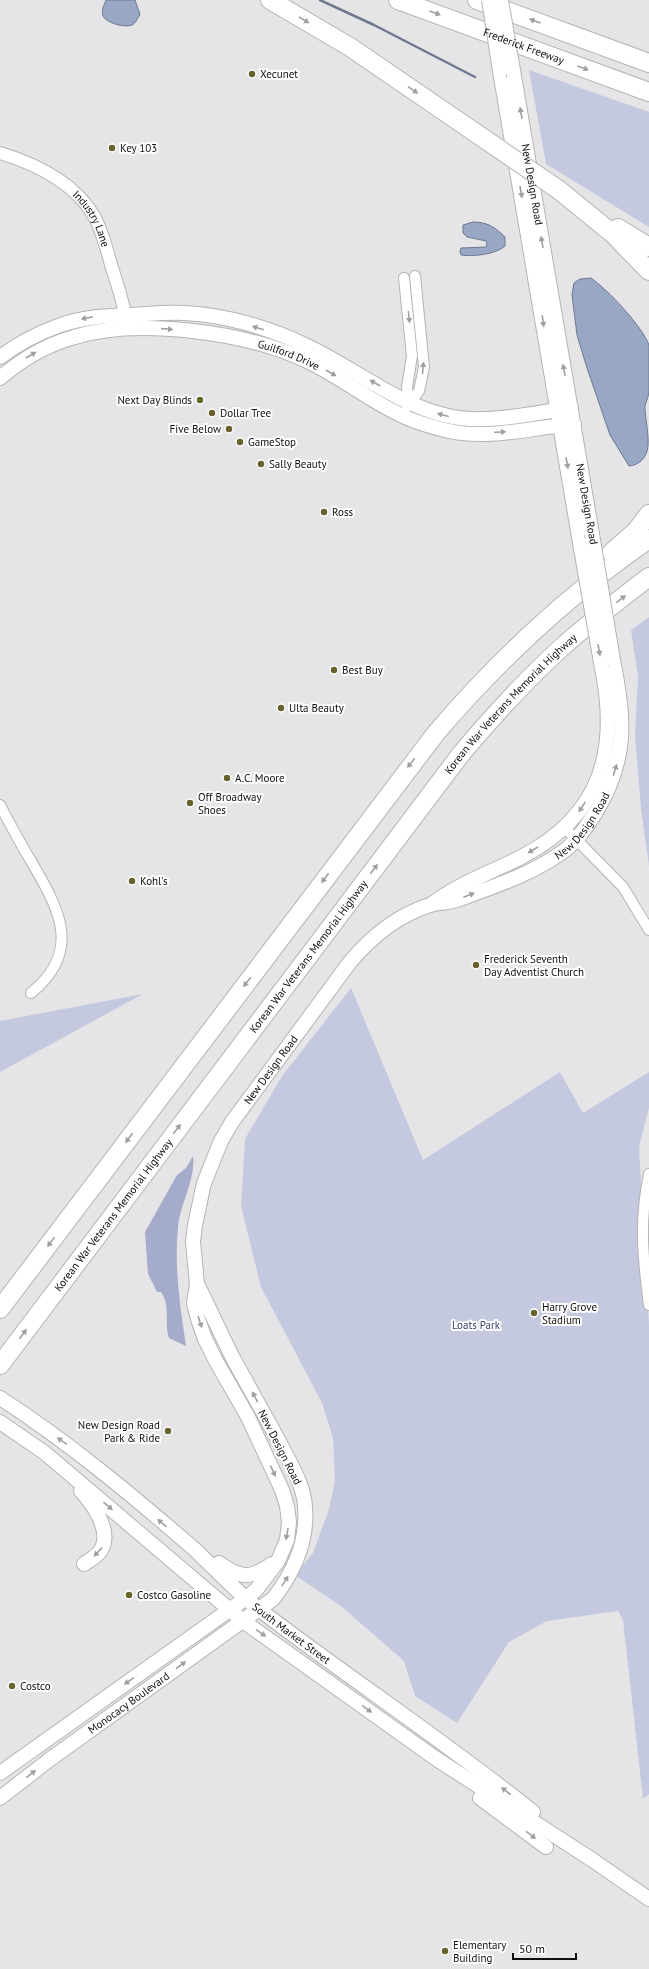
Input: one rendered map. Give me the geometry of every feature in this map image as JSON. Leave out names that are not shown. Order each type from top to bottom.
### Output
[{"type":"highway","points":[[270,0],[350,47],[559,190],[649,247]]},
{"type":"highway","name":"Frederick Freeway","points":[[398,0],[649,92]]},
{"type":"highway","points":[[477,0],[649,63]]},
{"type":"highway","points":[[559,190],[613,234],[649,271]]},
{"type":"highway","points":[[0,1309],[436,733],[495,660],[536,617],[572,583],[620,546],[636,531],[649,514]]},
{"type":"highway","points":[[436,733],[498,664],[541,623],[584,587],[649,538]]},
{"type":"highway","name":"Korean War Veterans Memorial Highway","points":[[0,1365],[461,754],[492,718],[562,648],[599,616],[649,577]]},
{"type":"main road","name":"New Design Road","points":[[246,1598],[256,1590],[278,1561],[287,1540],[289,1522],[287,1506],[282,1490],[248,1417],[205,1338],[194,1304],[197,1284],[193,1242],[199,1203],[209,1167],[232,1122],[359,952],[374,936],[395,921],[432,904],[447,893],[524,856],[555,837],[565,828],[590,794],[598,778],[606,750],[608,704],[607,664],[592,534],[567,425],[500,71],[489,0]]},
{"type":"main road","name":"New Design Road","points":[[501,0],[514,76],[564,409]]},
{"type":"main road","name":"Guilford Drive","points":[[0,357],[29,339],[60,325],[102,315],[175,313],[200,315],[242,323],[277,334],[307,346],[337,361],[408,403],[448,416],[466,419],[564,409]]},
{"type":"main road","name":"Guilford Drive","points":[[0,378],[28,357],[58,342],[96,332],[141,328],[199,331],[253,343],[306,360],[330,372],[402,416],[427,425],[461,433],[511,432],[567,425]]},
{"type":"main road","name":"New Design Road","points":[[432,904],[451,902],[510,880],[538,867],[562,853],[576,840],[607,793],[616,768],[622,734],[622,711],[607,664],[580,542],[567,425]]},
{"type":"main road","name":"New Design Road","points":[[197,1284],[209,1306],[220,1333],[292,1467],[300,1484],[306,1506],[306,1526],[302,1546],[294,1567],[272,1599],[259,1609]]},
{"type":"main road","name":"South Market Street","points":[[2,1399],[76,1452],[192,1548],[259,1609],[504,1788],[591,1859]]},
{"type":"main road","name":"South Market Street","points":[[0,1422],[45,1453],[243,1621],[435,1758],[591,1859],[649,1899]]},
{"type":"main road","points":[[45,1453],[85,1495],[98,1515],[105,1533],[105,1542],[101,1552],[84,1564]]},
{"type":"main road","points":[[192,1548],[216,1561],[233,1573],[245,1576],[254,1575],[278,1561]]},
{"type":"main road","name":"Monocacy Boulevard","points":[[0,1773],[246,1598]]},
{"type":"main road","name":"Monocacy Boulevard","points":[[0,1798],[49,1760],[259,1609]]},
{"type":"main road","points":[[49,1760],[67,1737],[69,1723]]},
{"type":"main road","points":[[435,1758],[465,1786],[546,1846]]},
{"type":"street","name":"Industry Lane","points":[[0,153],[27,161],[47,171],[71,190],[89,210],[104,240],[126,315],[128,329]]},
{"type":"street","points":[[408,403],[415,398],[419,391],[424,367],[415,276]]},
{"type":"street","points":[[402,416],[408,403],[407,387],[412,356],[404,278]]},
{"type":"street","points":[[0,805],[52,897],[62,927],[62,945],[56,966],[44,983],[31,993]]},
{"type":"street","points":[[565,828],[623,887],[649,930]]},
{"type":"street","points":[[649,1174],[642,1215],[642,1234],[649,1305]]},
{"type":"green space","points":[[529,70],[649,112],[649,227],[546,164]]},
{"type":"green space","points":[[649,617],[649,866],[641,809],[635,735],[638,676],[631,630]]},
{"type":"green space","name":"Loats Park","points":[[351,988],[423,1160],[560,1072],[583,1113],[649,1072],[649,1108],[639,1147],[649,1324],[649,1794],[643,1799],[623,1620],[618,1611],[547,1621],[509,1642],[457,1723],[415,1696],[404,1661],[342,1607],[295,1575],[313,1553],[329,1509],[335,1481],[333,1438],[322,1403],[261,1287],[241,1206],[245,1139],[282,1076]]},
{"type":"green space","points":[[143,994],[0,1072],[0,1021]]},
{"type":"shaded area","points":[[106,0],[135,0],[140,14],[136,22],[132,25],[125,26],[105,19],[102,12]]},
{"type":"shaded area","points":[[473,222],[487,224],[498,230],[505,237],[505,246],[496,251],[484,254],[472,256],[461,255],[461,248],[486,247],[486,241],[467,237],[463,233],[463,225]]},
{"type":"shaded area","points":[[591,278],[624,309],[639,328],[649,345],[649,395],[645,406],[648,446],[646,454],[642,460],[629,466],[610,435],[577,335],[572,295],[574,283],[580,279]]},
{"type":"shaded area","points":[[193,1156],[190,1183],[179,1218],[177,1242],[178,1286],[186,1346],[169,1338],[166,1303],[161,1292],[157,1292],[148,1274],[145,1232],[177,1175],[186,1168]]},
{"type":"waterway","points":[[320,0],[374,25],[475,77]]},
{"type":"place","name":"Xecunet","points":[[252,74]]},
{"type":"place","name":"Key 103","points":[[112,148]]},
{"type":"place","name":"Next Day Blinds","points":[[200,400]]},
{"type":"place","name":"Dollar Tree","points":[[212,413]]},
{"type":"place","name":"Five Below","points":[[229,429]]},
{"type":"place","name":"GameStop","points":[[240,442]]},
{"type":"place","name":"Sally Beauty","points":[[261,464]]},
{"type":"place","name":"Ross","points":[[324,512]]},
{"type":"place","name":"Best Buy","points":[[334,670]]},
{"type":"place","name":"Ulta Beauty","points":[[281,708]]},
{"type":"place","name":"A.C. Moore","points":[[227,778]]},
{"type":"place","name":"Off Broadway Shoes","points":[[190,803]]},
{"type":"place","name":"Kohl's","points":[[132,881]]},
{"type":"place","name":"Frederick Seventh Day Adventist Church","points":[[476,965]]},
{"type":"place","name":"Harry Grove Stadium","points":[[534,1313]]},
{"type":"place","name":"New Design Road Park & Ride","points":[[168,1431]]},
{"type":"place","name":"Costco Gasoline","points":[[129,1595]]},
{"type":"place","name":"Costco","points":[[12,1686]]},
{"type":"place","name":"Elementary Building","points":[[445,1951]]}]
